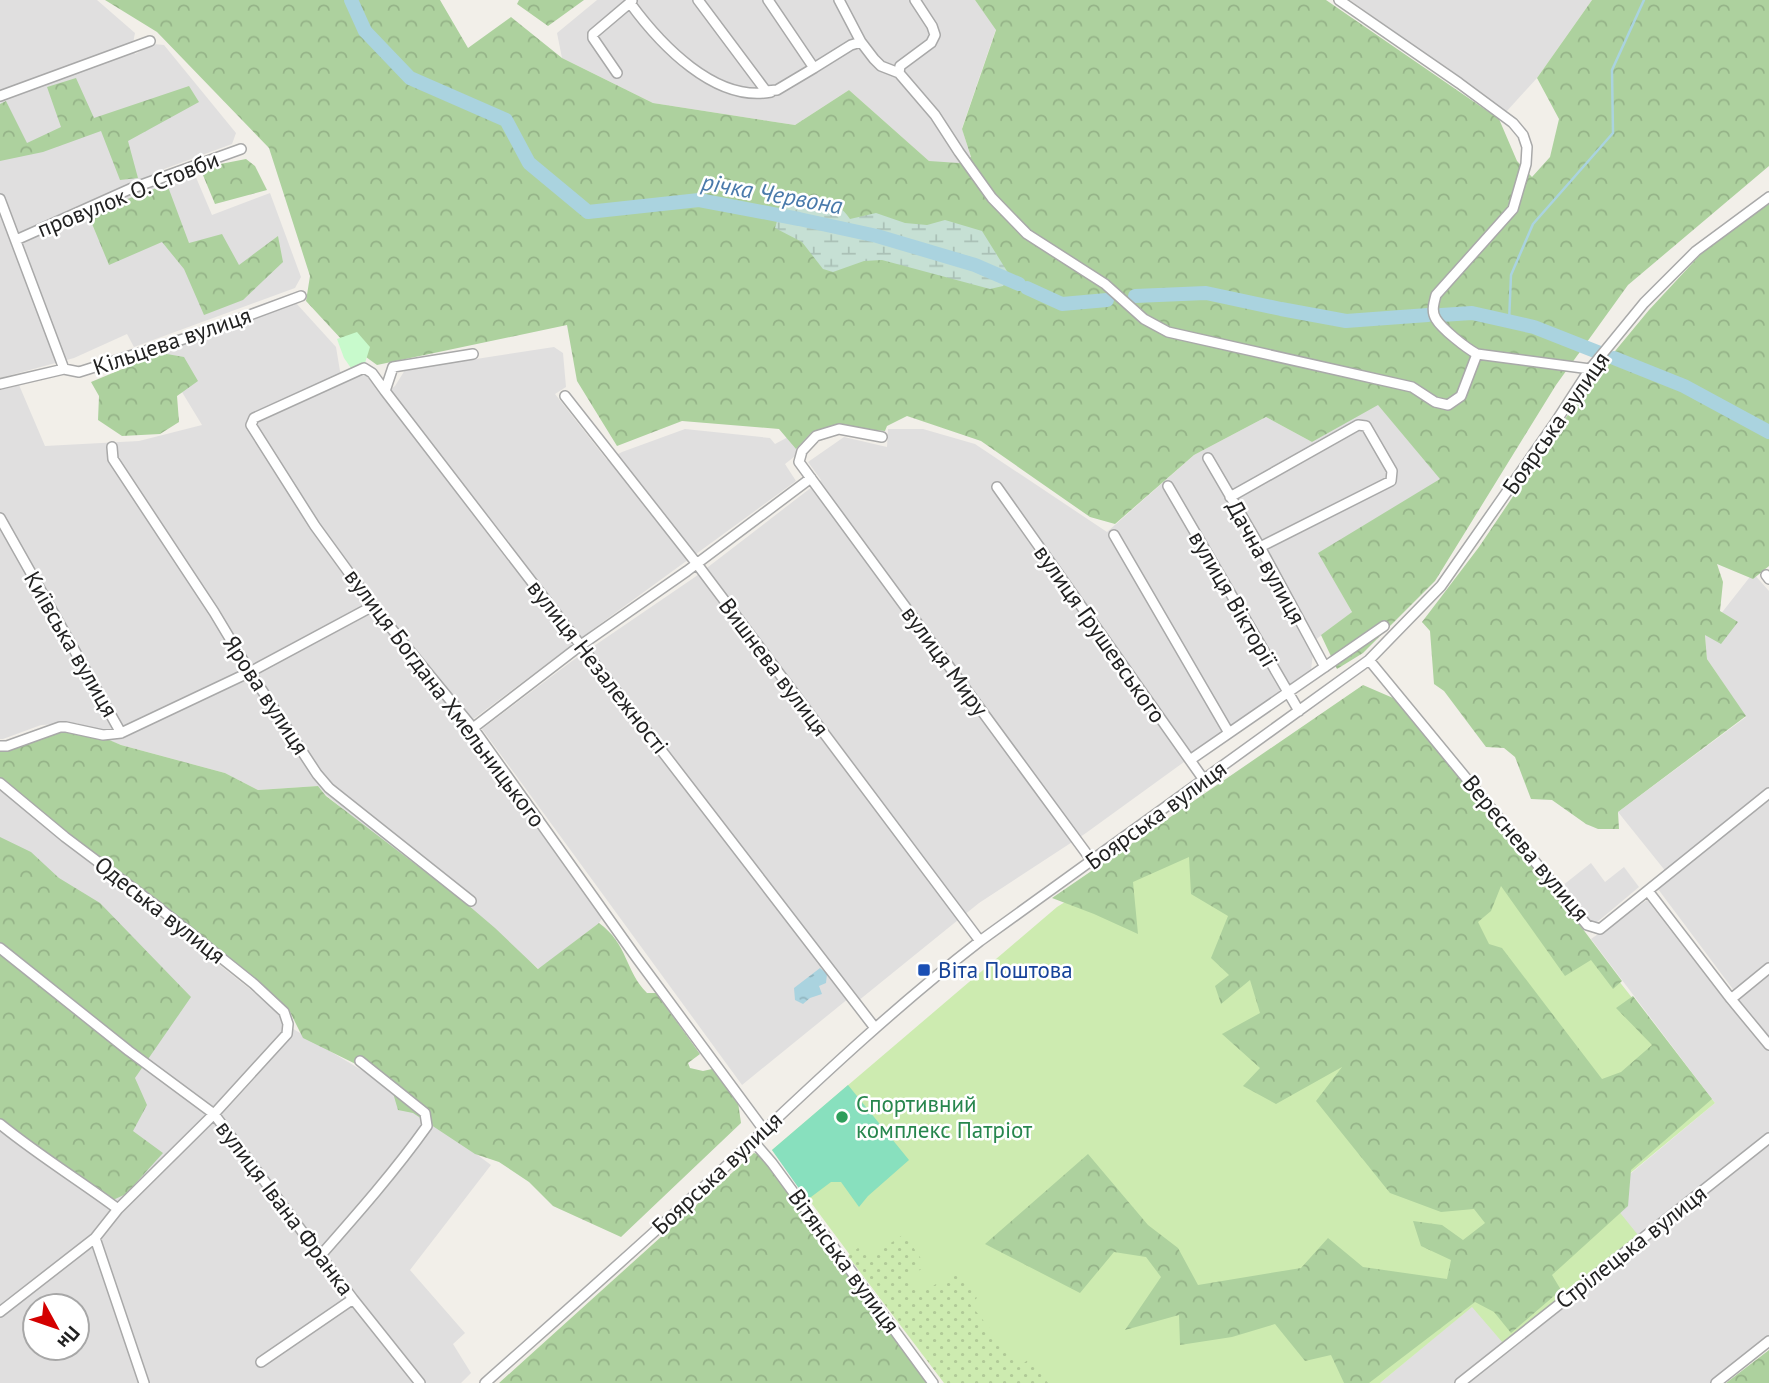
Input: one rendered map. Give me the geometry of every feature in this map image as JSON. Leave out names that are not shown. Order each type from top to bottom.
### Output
[{"type":"street","points":[[698,0],[761,87],[766,92],[771,92]]},
{"type":"street","points":[[768,0],[814,68]]},
{"type":"street","points":[[839,0],[861,42],[881,66],[899,73],[935,115],[992,198],[1027,234],[1105,284],[1144,319],[1168,332],[1412,387],[1434,402],[1448,405],[1461,396],[1477,354]]},
{"type":"street","points":[[899,73],[900,66],[931,43],[935,34],[915,0]]},
{"type":"street","points":[[1339,0],[1513,123],[1523,135],[1527,147],[1526,164],[1513,209],[1436,295],[1433,308],[1436,319],[1477,354],[1590,369]]},
{"type":"street","points":[[617,73],[593,34],[631,2],[655,34],[690,66],[738,92],[771,92],[851,45],[861,42]]},
{"type":"street","points":[[0,96],[150,41]]},
{"type":"street","name":"провулок О. Стовби","points":[[16,240],[130,189],[241,149]]},
{"type":"street","name":"Боярська вулиця","points":[[485,1383],[935,976],[1369,660],[1441,586],[1590,369],[1644,303],[1696,251],[1769,197]]},
{"type":"street","points":[[0,199],[64,369]]},
{"type":"street","name":"Кільцева вулиця","points":[[0,384],[64,369],[79,372],[196,335],[301,296]]},
{"type":"street","points":[[386,391],[393,367],[473,354]]},
{"type":"street","name":"вулиця Богдана Хмельницького","points":[[386,391],[372,373],[364,368],[254,418],[251,425],[315,526],[373,606],[473,728],[629,948],[764,1130]]},
{"type":"street","name":"вулиця Незалежності","points":[[386,391],[875,1028]]},
{"type":"street","name":"Вишнева вулиця","points":[[565,396],[697,564],[980,941]]},
{"type":"street","points":[[1230,498],[1358,425],[1366,426],[1392,471],[1391,481],[1260,548]]},
{"type":"street","name":"вулиця Миру","points":[[882,437],[839,429],[816,436],[802,451],[799,462],[1091,861]]},
{"type":"street","name":"Ярова вулиця","points":[[112,447],[113,460],[317,774],[329,788],[471,901]]},
{"type":"street","name":"Дачна вулиця","points":[[1208,458],[1325,667]]},
{"type":"street","points":[[473,728],[581,645],[697,564],[811,478]]},
{"type":"street","name":"вулиця Вікторії","points":[[1168,486],[1299,711]]},
{"type":"street","name":"вулиця Грушевського","points":[[997,487],[1204,780]]},
{"type":"street","name":"Київська вулиця","points":[[0,519],[121,733]]},
{"type":"street","points":[[1114,535],[1229,733]]},
{"type":"street","points":[[0,746],[8,746],[60,727],[103,735],[121,733],[250,672],[373,606]]},
{"type":"street","points":[[1190,761],[1384,626]]},
{"type":"street","name":"Вереснева вулиця","points":[[1369,660],[1587,925],[1600,929],[1769,793]]},
{"type":"street","name":"Одеська вулиця","points":[[0,783],[65,837],[227,962],[284,1012],[288,1024],[287,1034],[214,1114]]},
{"type":"street","points":[[1648,891],[1769,1045]]},
{"type":"street","name":"вулиця Івана Франка","points":[[0,948],[129,1051],[214,1114],[353,1299],[420,1383]]},
{"type":"street","points":[[1731,999],[1769,968]]},
{"type":"street","points":[[321,1255],[408,1153],[427,1126],[425,1113],[360,1061]]},
{"type":"street","points":[[0,1312],[95,1238],[118,1209],[214,1114]]},
{"type":"street","points":[[0,1124],[118,1209]]},
{"type":"street","name":"Стрілецька вулиця","points":[[1460,1383],[1769,1138]]},
{"type":"street","name":"Вітянська вулиця","points":[[753,1141],[772,1163],[933,1383]]},
{"type":"street","points":[[95,1238],[144,1383]]},
{"type":"street","points":[[261,1362],[353,1299]]},
{"type":"street","points":[[1716,1383],[1769,1341]]},
{"type":"shaded area","points":[[0,0],[97,0],[135,33],[135,54],[154,44],[164,45],[236,133],[232,144],[164,169],[170,183],[195,175],[212,215],[270,193],[301,277],[295,288],[134,347],[127,334],[74,358],[0,378]]},
{"type":"shaded area","points":[[597,0],[975,0],[996,29],[962,128],[971,158],[959,163],[930,162],[849,90],[795,125],[653,103],[562,58],[557,33]]},
{"type":"shaded area","points":[[1350,0],[1592,0],[1537,78],[1506,112]]},
{"type":"shaded area","points":[[296,303],[336,347],[340,371],[345,379],[365,372],[383,395],[395,386],[405,370],[554,347],[563,353],[566,387],[555,394],[607,460],[685,429],[770,438],[775,444],[790,436],[799,453],[785,464],[796,481],[464,726],[602,918],[539,969],[318,786],[258,790],[225,773],[121,745],[77,723],[41,725],[0,739],[0,390],[19,385],[45,446],[139,441],[202,425],[157,351]]},
{"type":"shaded area","points":[[1378,404],[1441,479],[1319,553],[1352,612],[1310,644],[1313,653],[1311,670],[1086,833],[979,903],[858,1001],[854,994],[742,1085],[482,729],[572,661],[695,577],[821,480],[808,462],[844,437],[887,447],[888,429],[923,429],[975,444],[1107,532],[1194,455],[1266,417],[1312,442]]},
{"type":"shaded area","points":[[1753,573],[1769,591],[1769,964],[1735,992],[1658,889],[1671,878],[1618,812],[1746,717],[1707,659],[1705,634]]},
{"type":"shaded area","points":[[0,790],[276,1010],[285,1024],[373,1077],[491,1165],[410,1270],[465,1333],[453,1344],[471,1373],[461,1383],[0,1383]]},
{"type":"shaded area","points":[[1591,863],[1605,882],[1624,867],[1639,887],[1596,923],[1588,920],[1562,886]]},
{"type":"shaded area","points":[[1647,900],[1729,1006],[1769,975],[1769,1338],[1712,1383],[1380,1383],[1715,1103],[1591,939]]},
{"type":"green space","points":[[105,0],[440,0],[468,48],[511,17],[562,58],[653,103],[795,125],[849,90],[929,161],[959,163],[971,157],[962,129],[996,30],[975,0],[1326,0],[1499,119],[1517,161],[1532,177],[1550,157],[1559,119],[1537,78],[1592,0],[1769,0],[1769,166],[1628,285],[1556,385],[1435,581],[1363,653],[1337,669],[1321,635],[1352,612],[1318,553],[1440,479],[1378,405],[1312,442],[1266,417],[1194,455],[1115,524],[1090,517],[981,441],[907,416],[887,426],[885,431],[832,426],[812,432],[796,449],[779,429],[682,421],[617,446],[577,381],[567,325],[377,365],[366,357],[356,355],[306,301],[310,276],[269,148],[157,32]]},
{"type":"green space","points":[[519,0],[584,0],[548,26],[517,4]]},
{"type":"green space","points":[[76,78],[94,118],[189,86],[199,102],[128,141],[138,178],[120,180],[101,131],[43,152],[0,161],[0,104],[6,101],[27,143],[61,127],[47,87]]},
{"type":"green space","points":[[246,159],[255,166],[267,190],[215,204],[200,168]]},
{"type":"green space","points":[[167,184],[189,243],[222,234],[239,265],[278,236],[283,262],[243,300],[204,315],[184,269],[162,242],[109,265],[88,214]]},
{"type":"green space","points":[[802,201],[823,201],[835,205],[850,219],[876,213],[905,223],[927,225],[945,220],[982,231],[1010,276],[1003,286],[990,289],[882,260],[864,261],[833,272],[823,269],[802,242],[775,228],[780,211]]},
{"type":"green space","points":[[1769,204],[1769,566],[1753,579],[1717,564],[1723,582],[1720,611],[1738,622],[1721,644],[1705,635],[1707,659],[1746,716],[1618,812],[1619,829],[1598,829],[1586,824],[1552,800],[1531,799],[1515,757],[1504,748],[1486,747],[1444,691],[1434,684],[1430,631],[1422,622],[1479,547],[1592,379],[1649,310],[1700,255],[1752,210]]},
{"type":"green space","points":[[357,332],[370,347],[365,363],[351,368],[337,339]]},
{"type":"green space","points":[[161,353],[184,357],[198,381],[177,396],[179,422],[160,434],[122,436],[98,420],[99,396],[91,382]]},
{"type":"green space","points":[[1363,685],[1400,701],[1460,766],[1622,981],[1613,989],[1591,960],[1565,976],[1501,886],[1491,911],[1478,922],[1489,944],[1502,948],[1602,1079],[1621,1072],[1652,1045],[1616,1008],[1633,996],[1712,1099],[1631,1170],[1628,1206],[1552,1275],[1561,1290],[1511,1333],[1494,1312],[1475,1302],[1369,1383],[1344,1383],[1331,1355],[1305,1361],[1275,1324],[1232,1337],[1180,1345],[1179,1315],[1125,1330],[1161,1277],[1146,1257],[1114,1252],[1080,1293],[985,1244],[1088,1154],[1148,1225],[1178,1248],[1198,1285],[1301,1268],[1328,1238],[1363,1267],[1447,1279],[1451,1260],[1421,1246],[1413,1221],[1442,1225],[1463,1240],[1485,1223],[1474,1209],[1441,1212],[1390,1193],[1316,1101],[1342,1067],[1276,1104],[1243,1086],[1260,1068],[1222,1034],[1260,1013],[1250,980],[1221,1004],[1215,986],[1229,975],[1211,958],[1228,916],[1191,894],[1189,857],[1133,882],[1138,934],[1052,898]]},
{"type":"green space","points":[[1399,702],[1715,1103],[1605,1194],[1638,1235],[1503,1343],[1472,1307],[1380,1383],[945,1383],[772,1150],[1057,907],[1372,709]]},
{"type":"green space","points":[[56,724],[79,727],[121,745],[225,773],[258,790],[318,786],[326,796],[461,899],[538,969],[599,923],[616,940],[640,985],[647,993],[656,993],[700,1054],[688,1063],[690,1068],[703,1071],[712,1069],[738,1102],[741,1123],[621,1237],[553,1206],[529,1182],[499,1162],[475,1154],[413,1113],[398,1110],[393,1093],[374,1073],[303,1038],[289,1010],[36,807],[0,790],[0,749]]},
{"type":"green space","points":[[0,837],[31,852],[59,878],[100,903],[191,997],[135,1078],[147,1105],[133,1131],[163,1153],[126,1194],[113,1200],[0,1119]]},
{"type":"green space","name":"Спортивний комплекс Патріот","points":[[848,1085],[909,1160],[859,1207],[841,1182],[831,1182],[807,1200],[772,1150]]},
{"type":"green space","points":[[754,1153],[773,1159],[934,1383],[499,1383]]},
{"type":"green space","points":[[904,1234],[926,1266],[909,1277],[920,1294],[957,1271],[977,1298],[970,1304],[1020,1366],[1029,1359],[1048,1383],[944,1383],[848,1256],[863,1244],[873,1255]]},
{"type":"green space","points":[[1769,1350],[1769,1383],[1726,1383]]},
{"type":"water","points":[[820,968],[827,974],[826,983],[819,986],[822,994],[803,1004],[795,1000],[794,988]]},
{"type":"waterway","name":"річка Червона","points":[[351,0],[365,31],[410,78],[506,120],[529,163],[588,212],[699,200],[877,236],[975,265],[1019,284]]},
{"type":"waterway","points":[[1509,322],[1511,275],[1533,224],[1613,133],[1612,70],[1644,0]]},
{"type":"waterway","points":[[1027,288],[1062,304],[1107,300]]},
{"type":"waterway","name":"річка Червона","points":[[1135,296],[1206,293],[1346,321],[1428,315]]},
{"type":"waterway","points":[[1441,315],[1472,313],[1534,327],[1600,353]]},
{"type":"waterway","name":"річка Червона","points":[[1614,358],[1684,386],[1769,432]]},
{"type":"place","name":"Віта Поштова","points":[[924,970]]},
{"type":"place","name":"Спортивний комплекс Патріот","points":[[842,1117]]}]
